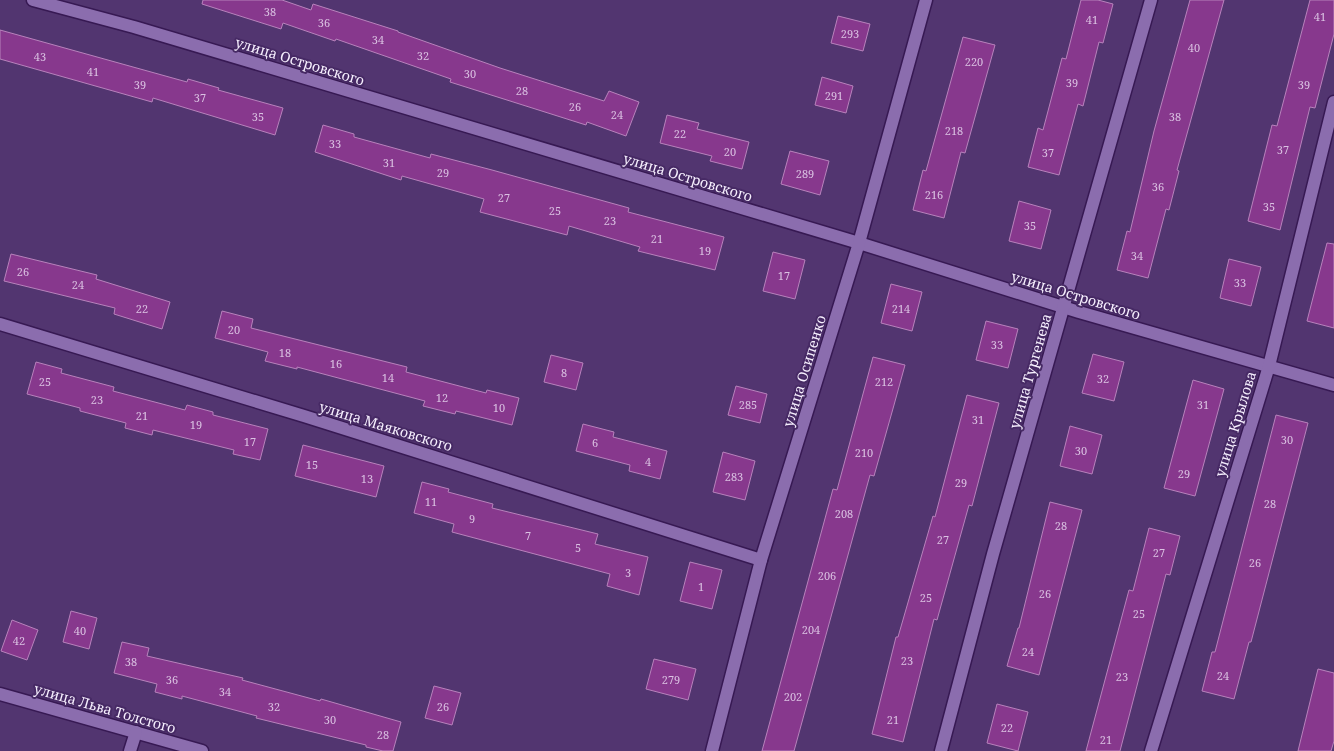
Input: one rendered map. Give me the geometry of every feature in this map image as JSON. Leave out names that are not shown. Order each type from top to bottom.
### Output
[{"type":"street","name":"улица Островского","points":[[34,0],[134,27],[859,243],[1064,308],[1334,385]]},
{"type":"street","name":"улица Осипенко","points":[[712,751],[761,560],[859,243],[926,0]]},
{"type":"street","name":"улица Тургенева","points":[[941,751],[993,554],[1151,0]]},
{"type":"street","name":"улица Крылова","points":[[1151,751],[1269,366],[1334,102]]},
{"type":"street","name":"улица Маяковского","points":[[0,324],[304,416],[761,560]]},
{"type":"street","name":"улица Льва Толстого","points":[[0,694],[202,751]]},
{"type":"street","points":[[130,751],[136,732]]},
{"type":"building","points":[[203,0],[282,0],[311,10],[313,4],[398,31],[500,68],[604,101],[609,91],[639,102],[626,136],[587,122],[586,125],[450,82],[451,79],[336,39],[335,41],[283,23],[281,29],[202,4]]},
{"type":"building","points":[[1081,0],[1098,0],[1113,4],[1103,43],[1099,42],[1083,106],[1078,104],[1059,175],[1028,167],[1038,128],[1043,130],[1062,58],[1066,59]]},
{"type":"building","points":[[1190,0],[1224,0],[1177,170],[1179,171],[1169,210],[1166,209],[1148,278],[1117,270],[1127,231],[1130,232],[1154,131]]},
{"type":"building","points":[[1310,0],[1334,0],[1334,34],[1315,108],[1310,107],[1280,230],[1248,221],[1272,125],[1277,126]]},
{"type":"building","points":[[838,16],[870,24],[863,51],[831,43]]},
{"type":"building","points":[[0,30],[187,82],[188,79],[219,88],[218,90],[283,108],[275,135],[153,98],[152,102],[0,59]]},
{"type":"building","points":[[963,37],[995,45],[965,153],[961,152],[944,218],[913,210],[923,170],[926,171]]},
{"type":"building","points":[[822,77],[853,86],[846,113],[815,105]]},
{"type":"building","points":[[667,115],[699,123],[697,129],[749,142],[742,169],[710,161],[712,156],[660,143]]},
{"type":"building","points":[[323,125],[354,134],[354,137],[430,158],[431,154],[492,170],[629,208],[628,212],[724,237],[715,270],[638,251],[640,247],[569,226],[567,235],[480,212],[484,199],[402,176],[401,180],[315,152]]},
{"type":"building","points":[[790,151],[829,161],[820,195],[781,184]]},
{"type":"building","points":[[1019,201],[1051,210],[1041,249],[1009,241]]},
{"type":"building","points":[[1327,243],[1334,244],[1334,328],[1307,321]]},
{"type":"building","points":[[773,252],[805,260],[795,299],[763,291]]},
{"type":"building","points":[[11,254],[97,275],[96,279],[170,302],[162,329],[114,314],[115,308],[4,281]]},
{"type":"building","points":[[1229,259],[1261,267],[1251,306],[1220,298]]},
{"type":"building","points":[[891,284],[922,292],[912,331],[881,323]]},
{"type":"building","points":[[222,311],[253,319],[251,328],[407,367],[406,372],[486,393],[487,390],[519,398],[512,425],[456,411],[455,414],[423,406],[425,401],[297,367],[297,369],[265,361],[268,352],[215,338]]},
{"type":"building","points":[[986,321],[1018,329],[1008,368],[976,360]]},
{"type":"building","points":[[1093,354],[1124,362],[1114,401],[1082,393]]},
{"type":"building","points":[[551,355],[583,363],[576,390],[544,382]]},
{"type":"building","points":[[873,357],[905,365],[874,476],[870,475],[794,751],[762,751],[833,489],[837,490]]},
{"type":"building","points":[[36,362],[62,369],[61,373],[114,387],[113,391],[185,410],[187,405],[213,412],[213,415],[268,429],[260,460],[233,454],[234,450],[153,430],[152,435],[125,428],[126,423],[27,394]]},
{"type":"building","points":[[1193,380],[1224,389],[1195,496],[1164,488]]},
{"type":"building","points":[[736,386],[767,394],[760,423],[728,415]]},
{"type":"building","points":[[967,395],[999,403],[972,506],[969,505],[937,620],[934,619],[903,742],[872,734],[896,637],[898,637],[933,516],[935,517]]},
{"type":"building","points":[[1276,415],[1308,423],[1251,642],[1249,642],[1234,699],[1202,691],[1212,652],[1215,652]]},
{"type":"building","points":[[583,424],[614,432],[613,437],[667,451],[660,479],[629,471],[630,465],[576,451]]},
{"type":"building","points":[[1070,426],[1102,435],[1092,474],[1060,466]]},
{"type":"building","points":[[303,445],[384,466],[376,497],[295,476]]},
{"type":"building","points":[[723,452],[755,461],[745,500],[713,492]]},
{"type":"building","points":[[422,482],[449,489],[448,492],[493,504],[492,508],[598,534],[595,544],[648,557],[639,595],[607,586],[610,574],[452,532],[454,524],[414,513]]},
{"type":"building","points":[[1050,502],[1082,510],[1039,675],[1007,666],[1019,628]]},
{"type":"building","points":[[1149,528],[1180,536],[1170,575],[1166,574],[1120,751],[1086,751],[1129,590],[1133,591]]},
{"type":"building","points":[[690,562],[722,570],[712,609],[680,601]]},
{"type":"building","points":[[71,611],[97,618],[89,649],[63,642]]},
{"type":"building","points":[[12,620],[38,630],[27,660],[1,651]]},
{"type":"building","points":[[122,642],[149,648],[147,656],[243,678],[242,680],[320,701],[321,699],[401,722],[393,751],[366,747],[366,745],[256,718],[257,716],[182,696],[182,699],[155,692],[157,684],[114,673]]},
{"type":"building","points":[[654,659],[696,669],[688,700],[646,689]]},
{"type":"building","points":[[1318,669],[1334,673],[1334,741],[1331,751],[1298,751]]},
{"type":"building","points":[[434,686],[461,693],[452,725],[425,718]]},
{"type":"building","points":[[997,704],[1028,712],[1018,751],[987,743]]}]
